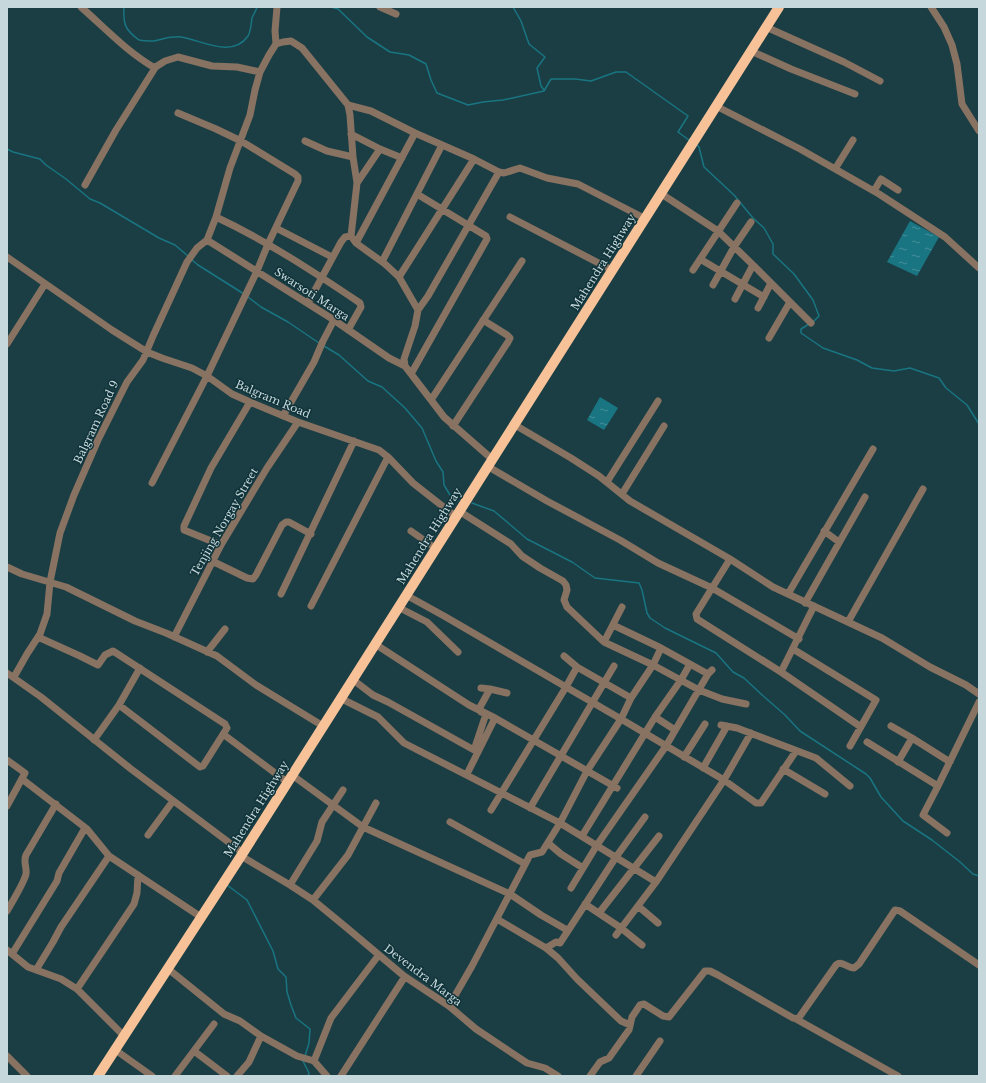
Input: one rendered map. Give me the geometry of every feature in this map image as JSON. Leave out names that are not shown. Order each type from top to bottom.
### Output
[{"type":"highway","name":"Mahendra Highway","points":[[98,1076],[123,1035],[242,854],[779,7]]},
{"type":"street","points":[[81,7],[113,36],[154,68]]},
{"type":"street","points":[[277,7],[275,31],[276,44],[292,42],[302,48],[348,105],[357,183],[351,236],[356,243],[400,277],[418,310]]},
{"type":"street","points":[[380,7],[396,14]]},
{"type":"street","points":[[931,7],[944,27],[952,44],[958,64],[962,104],[979,131]]},
{"type":"street","points":[[766,27],[844,62],[880,81]]},
{"type":"street","name":"Balgram Road 9","points":[[14,678],[38,637],[47,614],[50,582],[60,533],[74,495],[126,382],[143,360],[189,259],[197,248],[207,240],[216,217],[230,168],[250,115],[260,72],[276,44]]},
{"type":"street","points":[[751,51],[790,69],[855,94]]},
{"type":"street","points":[[85,184],[154,68],[165,61],[178,57],[212,66],[237,67],[260,72]]},
{"type":"street","points":[[348,105],[371,111],[499,172],[504,173],[520,168],[547,178],[578,184],[644,218]]},
{"type":"street","points":[[716,106],[800,149],[908,210],[945,237],[979,268]]},
{"type":"street","points":[[152,483],[257,272],[268,244],[298,181],[298,177],[295,174],[240,141],[178,113]]},
{"type":"street","points":[[356,243],[415,133]]},
{"type":"street","points":[[351,134],[380,149],[402,158]]},
{"type":"street","points":[[835,169],[853,140]]},
{"type":"street","points":[[305,141],[327,151],[353,157]]},
{"type":"street","points":[[382,262],[442,145]]},
{"type":"street","points":[[357,183],[380,149]]},
{"type":"street","points":[[400,277],[474,159]]},
{"type":"street","points":[[499,172],[428,296],[418,310],[415,326],[404,359],[405,366],[453,426],[489,463],[559,508],[658,562],[712,588],[799,639]]},
{"type":"street","points":[[874,191],[881,179],[898,190]]},
{"type":"street","points":[[660,193],[718,231],[811,323]]},
{"type":"street","points":[[411,374],[487,239],[486,236],[417,194]]},
{"type":"street","points":[[693,270],[737,203]]},
{"type":"street","points":[[216,217],[246,231],[268,244],[360,303],[362,305],[348,330]]},
{"type":"street","points":[[510,217],[612,270]]},
{"type":"street","points":[[713,286],[734,247],[750,222]]},
{"type":"street","points":[[276,228],[332,257]]},
{"type":"street","points":[[308,303],[341,242],[345,237],[351,236]]},
{"type":"street","name":"Swarsoti Marga","points":[[207,240],[308,303],[389,358],[405,366]]},
{"type":"street","name":"Balgram Road","points":[[7,257],[146,352],[192,368],[232,394],[250,402],[298,422],[379,450],[388,457],[413,483],[457,514],[511,544],[522,556],[563,581],[567,590],[564,600],[567,607],[604,642],[653,665],[699,690],[722,699],[746,704]]},
{"type":"street","points":[[700,259],[764,297]]},
{"type":"street","points":[[431,400],[522,261]]},
{"type":"street","points":[[734,299],[753,265]]},
{"type":"street","points":[[758,308],[771,283]]},
{"type":"street","points":[[7,344],[45,284]]},
{"type":"street","points":[[770,338],[790,302]]},
{"type":"street","points":[[284,416],[314,362],[321,344],[334,320]]},
{"type":"street","points":[[453,426],[510,338],[483,320]]},
{"type":"street","points":[[607,482],[658,401]]},
{"type":"street","points":[[221,545],[184,530],[184,526],[199,490],[250,402]]},
{"type":"street","name":"Tenjing Norgay Street","points":[[174,637],[221,545],[267,468],[298,422]]},
{"type":"street","points":[[515,425],[571,458],[607,482],[643,509],[730,559],[773,587],[882,638],[930,667],[951,676],[979,694]]},
{"type":"street","points":[[622,494],[664,426]]},
{"type":"street","points":[[281,594],[311,534],[354,441]]},
{"type":"street","points":[[788,594],[873,449]]},
{"type":"street","points":[[311,606],[388,457]]},
{"type":"street","points":[[848,622],[923,489]]},
{"type":"street","points":[[805,602],[865,497]]},
{"type":"street","points":[[212,561],[252,579],[256,575],[282,525],[289,522],[311,534]]},
{"type":"street","points":[[824,531],[840,542]]},
{"type":"street","points":[[410,532],[435,548]]},
{"type":"street","points":[[730,559],[696,614],[697,619],[781,672],[861,727]]},
{"type":"street","points":[[7,567],[22,574],[66,587],[135,621],[217,656],[256,685],[323,726]]},
{"type":"street","points":[[406,595],[594,702],[645,734],[724,780],[756,803],[759,804],[796,751]]},
{"type":"street","points":[[781,672],[799,639],[814,606]]},
{"type":"street","points":[[604,642],[622,607]]},
{"type":"street","points":[[398,608],[427,622],[458,652]]},
{"type":"street","points":[[571,888],[597,845],[666,746],[710,672],[690,664],[613,625]]},
{"type":"street","points":[[207,652],[225,629]]},
{"type":"street","points":[[38,637],[98,665],[105,655],[113,651],[226,724],[227,728],[203,766],[198,767],[119,705]]},
{"type":"street","points":[[352,679],[373,695],[474,750],[486,714],[469,705],[375,644]]},
{"type":"street","points":[[449,1006],[530,855],[542,852],[548,843],[587,771],[621,719],[630,698],[653,665],[661,648]]},
{"type":"street","points":[[793,649],[876,700],[850,746]]},
{"type":"street","points":[[564,656],[577,667],[630,698]]},
{"type":"street","points":[[582,836],[615,787],[655,717],[681,680],[690,664]]},
{"type":"street","points":[[530,808],[614,666]]},
{"type":"street","points":[[491,810],[534,741],[577,667]]},
{"type":"street","points":[[94,740],[119,705],[140,668]]},
{"type":"street","name":"Devendra Marga","points":[[7,674],[42,697],[94,740],[242,854],[313,900],[378,956],[404,976],[449,1006],[476,1029],[527,1063],[545,1068],[558,1076]]},
{"type":"street","points":[[482,688],[507,693]]},
{"type":"street","points":[[479,709],[490,689]]},
{"type":"street","points":[[340,698],[378,717],[404,743],[560,823],[656,882]]},
{"type":"street","points":[[947,833],[923,815],[979,702]]},
{"type":"street","points":[[469,705],[479,709],[615,787]]},
{"type":"street","points":[[655,717],[675,730]]},
{"type":"street","points":[[467,774],[495,718]]},
{"type":"street","points":[[684,757],[705,724]]},
{"type":"street","points":[[703,768],[724,726],[737,728],[816,758],[850,786]]},
{"type":"street","points":[[891,726],[950,762]]},
{"type":"street","points":[[223,734],[333,805],[363,828],[510,894],[541,915],[567,930]]},
{"type":"street","points":[[616,935],[656,882],[724,780],[750,734]]},
{"type":"street","points":[[898,762],[912,738]]},
{"type":"street","points":[[867,742],[938,786]]},
{"type":"street","points":[[7,760],[25,773],[7,805]]},
{"type":"street","points":[[783,769],[825,794]]},
{"type":"street","points":[[22,779],[85,828],[109,856],[201,917]]},
{"type":"street","points":[[290,885],[317,841],[322,822],[344,790]]},
{"type":"street","points":[[148,835],[173,801]]},
{"type":"street","points":[[313,900],[348,855],[376,803]]},
{"type":"street","points":[[7,911],[26,876],[24,862],[26,855],[56,804]]},
{"type":"street","points":[[546,948],[556,942],[560,943],[567,930],[616,857],[645,817]]},
{"type":"street","points":[[450,822],[525,864]]},
{"type":"street","points":[[85,828],[58,873],[57,881],[9,954],[28,968],[61,979],[77,989],[123,1035]]},
{"type":"street","points":[[599,913],[659,836]]},
{"type":"street","points":[[548,843],[561,854],[583,868]]},
{"type":"street","points":[[36,970],[61,927],[109,856]]},
{"type":"street","points":[[77,989],[134,904],[137,893],[138,875]]},
{"type":"street","points":[[585,904],[642,945]]},
{"type":"street","points":[[638,906],[658,923]]},
{"type":"street","points":[[796,1019],[801,1017],[836,965],[840,963],[850,968],[856,967],[895,910],[900,911],[979,966]]},
{"type":"street","points":[[497,919],[546,948],[558,958],[577,979],[621,1021],[630,1025]]},
{"type":"street","points":[[307,1059],[331,1018],[378,956]]},
{"type":"street","points":[[167,968],[224,1014],[240,1021],[261,1036],[307,1059],[327,1076]]},
{"type":"street","points":[[590,1076],[600,1062],[609,1058],[629,1030],[634,1013],[642,1004],[663,1016],[669,1017],[703,972],[707,971],[718,975],[898,1076]]},
{"type":"street","points":[[341,1076],[384,1011],[404,976]]},
{"type":"street","points":[[176,1076],[214,1024]]},
{"type":"street","points":[[237,1076],[249,1062],[261,1036]]},
{"type":"street","points":[[636,1076],[660,1041]]},
{"type":"street","points":[[114,1049],[152,1076]]},
{"type":"street","points":[[194,1051],[227,1076]]},
{"type":"street","points":[[7,1056],[27,1076]]},
{"type":"water","points":[[910,221],[939,237],[917,276],[887,262]]},
{"type":"water","points":[[600,397],[618,408],[604,430],[587,420]]},
{"type":"waterway","points":[[124,7],[126,26],[128,30],[139,40],[154,41],[171,37],[181,37],[225,47],[234,46],[241,43],[248,36],[252,18],[257,7]]},
{"type":"waterway","points":[[331,7],[338,9],[367,37],[390,52],[409,55],[426,64],[437,93],[468,105],[503,100],[544,91],[551,79],[591,81],[616,72],[626,72],[688,116],[678,132],[689,140]]},
{"type":"waterway","points":[[513,7],[521,21],[529,44],[545,57],[537,68],[541,86],[544,90]]},
{"type":"waterway","points":[[696,144],[699,147],[704,167],[734,195],[753,218],[764,228],[773,244],[773,254],[794,274],[813,300],[819,316],[813,322]]},
{"type":"waterway","points":[[7,149],[40,159],[90,199],[100,203],[159,238],[175,245],[188,256]]},
{"type":"waterway","points":[[192,260],[244,294]]},
{"type":"waterway","points":[[248,297],[261,307],[288,322],[319,343]]},
{"type":"waterway","points":[[809,324],[801,329],[801,333],[823,348],[857,360],[872,368],[894,371],[910,368],[939,378],[946,388],[967,405],[979,424]]},
{"type":"waterway","points":[[324,346],[339,355],[368,381],[382,387],[405,408],[422,428],[436,461],[443,472],[444,485],[450,495],[457,501]]},
{"type":"waterway","points":[[472,503],[494,511],[527,539],[572,562],[595,578],[639,583],[647,613],[650,618],[665,628],[716,653],[733,672],[744,678],[785,715],[800,731],[866,774],[881,797],[903,821],[932,840],[973,874],[979,876]]},
{"type":"waterway","points":[[227,885],[247,900],[273,951],[278,969],[286,977],[287,992],[296,1018],[310,1029],[309,1043],[305,1056]]},
{"type":"waterway","points":[[303,1061],[309,1073],[308,1076]]}]
